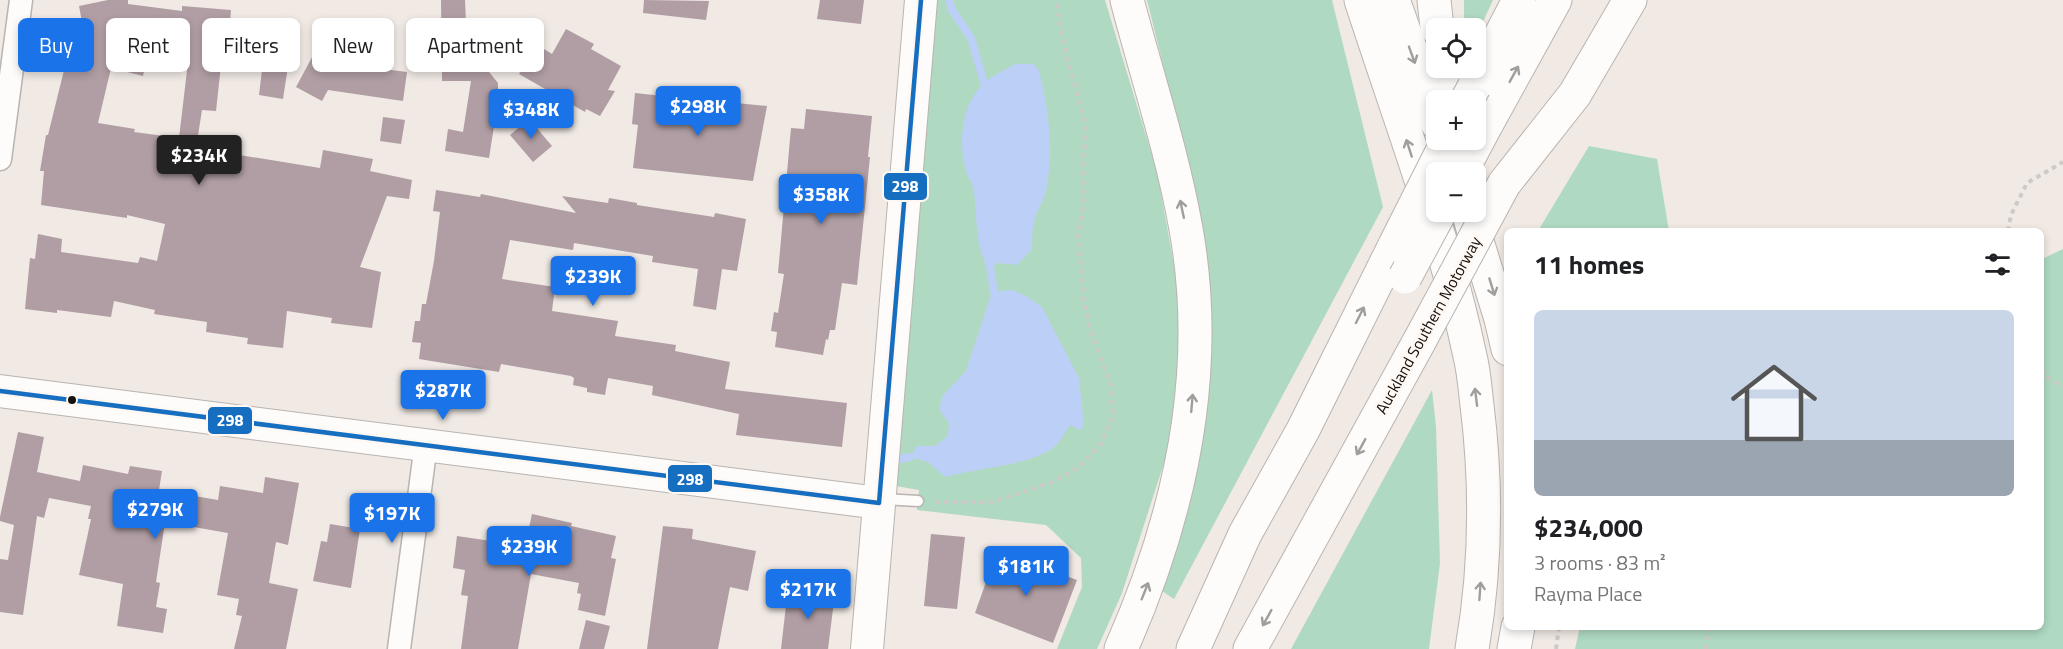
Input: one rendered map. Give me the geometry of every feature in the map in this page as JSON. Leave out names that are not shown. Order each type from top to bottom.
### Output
[{"type":"main road","points":[[1121,649],[1153,572],[1176,492],[1191,414],[1195,343],[1195,305],[1186,230],[1166,137],[1127,0]]},
{"type":"main road","points":[[1361,0],[1443,249],[1471,358],[1482,443],[1485,519],[1478,611],[1472,649]]},
{"type":"main road","points":[[1394,0],[1426,92]]},
{"type":"main road","points":[[1434,0],[1436,18]]},
{"type":"main road","points":[[1475,90],[1519,0]]},
{"type":"main road","points":[[1480,90],[1555,0]]},
{"type":"main road","name":"Auckland Southern Motorway","points":[[1250,649],[1604,0]]},
{"type":"main road","points":[[1504,184],[1575,94],[1630,0]]},
{"type":"main road","points":[[1193,649],[1245,534],[1302,430],[1443,150]]},
{"type":"main road","points":[[1204,649],[1435,222]]},
{"type":"main road","points":[[1471,222],[1504,331]]},
{"type":"main road","points":[[1514,649],[1517,630]]},
{"type":"street","points":[[0,159],[21,0]]},
{"type":"street","points":[[867,649],[921,0]]},
{"type":"street","points":[[0,391],[879,501]]},
{"type":"street","points":[[399,649],[426,444]]},
{"type":"lane","points":[[879,501],[918,501]]},
{"type":"path","points":[[918,501],[992,502],[1055,481],[1080,466],[1102,442],[1113,416],[1111,386],[1089,327],[1084,299],[1078,235],[1084,202],[1083,163],[1086,127],[1063,41],[1056,0]]},
{"type":"path","points":[[2009,228],[2011,215],[2027,183],[2063,162]]},
{"type":"path","points":[[2044,372],[2063,387]]},
{"type":"path","points":[[1556,649],[1559,630]]},
{"type":"path","points":[[1706,649],[1709,630]]},
{"type":"green space","points":[[937,0],[1105,0],[1157,172],[1182,309],[1174,432],[1122,593],[1097,649],[1057,649],[1082,587],[1081,558],[1046,525],[917,510],[919,490],[896,486]]},
{"type":"green space","points":[[1147,0],[1332,0],[1383,207],[1174,599],[1159,589],[1201,218]]},
{"type":"green space","points":[[1464,0],[1493,0],[1485,18],[1464,18]]},
{"type":"green space","points":[[1589,146],[1657,159],[1668,228],[1540,228]]},
{"type":"green space","points":[[2063,249],[2063,649],[1575,649],[1579,630],[2044,630],[2044,258]]},
{"type":"green space","points":[[1432,390],[1436,427],[1440,563],[1429,649],[1291,649]]},
{"type":"water","points":[[1015,64],[1034,64],[1039,71],[1049,131],[1050,161],[1045,194],[1034,221],[1032,249],[1017,265],[998,263],[993,266],[986,265],[980,247],[973,186],[966,171],[962,149],[963,125],[970,103],[983,84]]},
{"type":"water","points":[[1012,290],[1042,307],[1079,378],[1084,425],[1080,430],[1070,425],[1056,446],[1030,459],[945,477],[928,462],[910,457],[917,446],[935,446],[948,436],[949,423],[939,409],[943,395],[966,371],[992,292]]},
{"type":"building","points":[[108,0],[128,0],[128,4],[182,11],[182,6],[231,10],[230,18],[202,18],[202,72],[220,72],[216,111],[202,110],[196,148],[320,168],[323,150],[373,159],[370,171],[412,180],[409,199],[387,196],[360,267],[381,272],[372,328],[331,323],[332,318],[287,311],[283,348],[247,344],[248,338],[206,332],[207,322],[154,314],[155,310],[114,301],[111,317],[57,310],[57,313],[25,309],[30,258],[35,259],[38,234],[62,239],[61,252],[138,263],[140,257],[157,261],[165,224],[127,215],[127,218],[41,205],[44,171],[40,171],[46,135],[48,135],[64,72],[94,72],[94,18],[81,18],[79,6]],"holes":[[[106,18],[190,18],[190,72],[187,72],[179,138],[134,132],[135,129],[98,123],[110,72],[106,72]]]},
{"type":"building","points":[[441,0],[465,0],[466,18],[441,18]]},
{"type":"building","points":[[644,0],[709,1],[706,20],[643,13]]},
{"type":"building","points":[[820,0],[864,0],[861,24],[817,19]]},
{"type":"building","points":[[566,29],[594,44],[591,49],[621,66],[608,90],[615,91],[600,116],[586,109],[585,112],[519,74],[520,72],[544,72],[544,49],[552,54]]},
{"type":"building","points":[[312,57],[312,72],[407,72],[403,101],[328,90],[322,101],[296,87]]},
{"type":"building","points":[[127,72],[144,72],[143,76]]},
{"type":"building","points":[[262,72],[287,72],[283,99],[259,95]]},
{"type":"building","points":[[442,72],[489,72],[498,83],[498,101],[489,158],[445,151],[448,129],[463,132],[471,81],[442,81]]},
{"type":"building","points":[[635,93],[767,106],[753,181],[633,168],[638,125],[632,124]]},
{"type":"building","points":[[806,109],[872,116],[857,285],[842,283],[835,330],[830,330],[823,355],[775,347],[777,332],[771,331],[774,312],[778,313],[784,274],[778,273],[791,128],[804,129]]},
{"type":"building","points":[[383,117],[405,120],[401,144],[380,141]]},
{"type":"building","points":[[529,119],[552,146],[533,162],[510,135]]},
{"type":"building","points":[[436,190],[480,197],[481,194],[576,213],[562,196],[608,203],[609,198],[637,203],[637,205],[714,217],[715,213],[746,219],[737,271],[722,269],[716,310],[693,306],[698,269],[652,262],[653,256],[574,243],[573,250],[510,240],[502,279],[555,287],[552,311],[618,321],[615,336],[676,345],[675,351],[730,362],[725,389],[847,403],[842,447],[736,435],[739,414],[652,395],[653,386],[608,378],[605,395],[587,392],[587,388],[573,385],[574,378],[571,376],[501,364],[499,372],[419,359],[421,343],[412,342],[415,321],[420,321],[422,304],[426,304],[434,261],[440,212],[433,211]]},
{"type":"building","points":[[18,432],[44,437],[37,472],[80,481],[83,465],[128,474],[130,466],[162,471],[159,490],[218,500],[220,486],[263,493],[265,477],[299,483],[288,545],[276,542],[269,583],[298,589],[286,649],[234,649],[242,616],[236,615],[239,599],[217,595],[228,533],[165,522],[156,582],[160,583],[156,607],[167,609],[163,633],[117,626],[123,584],[79,575],[91,519],[88,519],[91,506],[49,498],[44,518],[37,516],[23,615],[0,612],[0,559],[8,560],[14,525],[0,521],[0,517]]},
{"type":"building","points":[[532,514],[616,536],[611,558],[616,559],[605,616],[578,610],[581,594],[577,593],[579,583],[531,574],[518,649],[461,649],[468,596],[461,595],[465,570],[453,568],[457,536],[525,546]]},
{"type":"building","points":[[330,524],[360,529],[351,588],[313,581],[321,541],[327,542]]},
{"type":"building","points":[[663,526],[693,529],[692,539],[756,551],[748,591],[730,587],[718,649],[647,649]]},
{"type":"building","points":[[931,534],[965,537],[957,609],[924,606]]},
{"type":"building","points":[[997,551],[1077,580],[1053,643],[975,613]]},
{"type":"building","points":[[788,588],[835,593],[828,649],[781,649]]},
{"type":"building","points":[[586,620],[610,626],[604,649],[579,649]]},
{"type":"waterway","points":[[949,0],[952,10],[971,38],[984,83]]},
{"type":"waterway","points":[[990,266],[994,292]]},
{"type":"waterway","points":[[900,459],[910,457]]},
{"type":"transit line","name":"298","points":[[0,391],[879,503],[921,0]]}]
